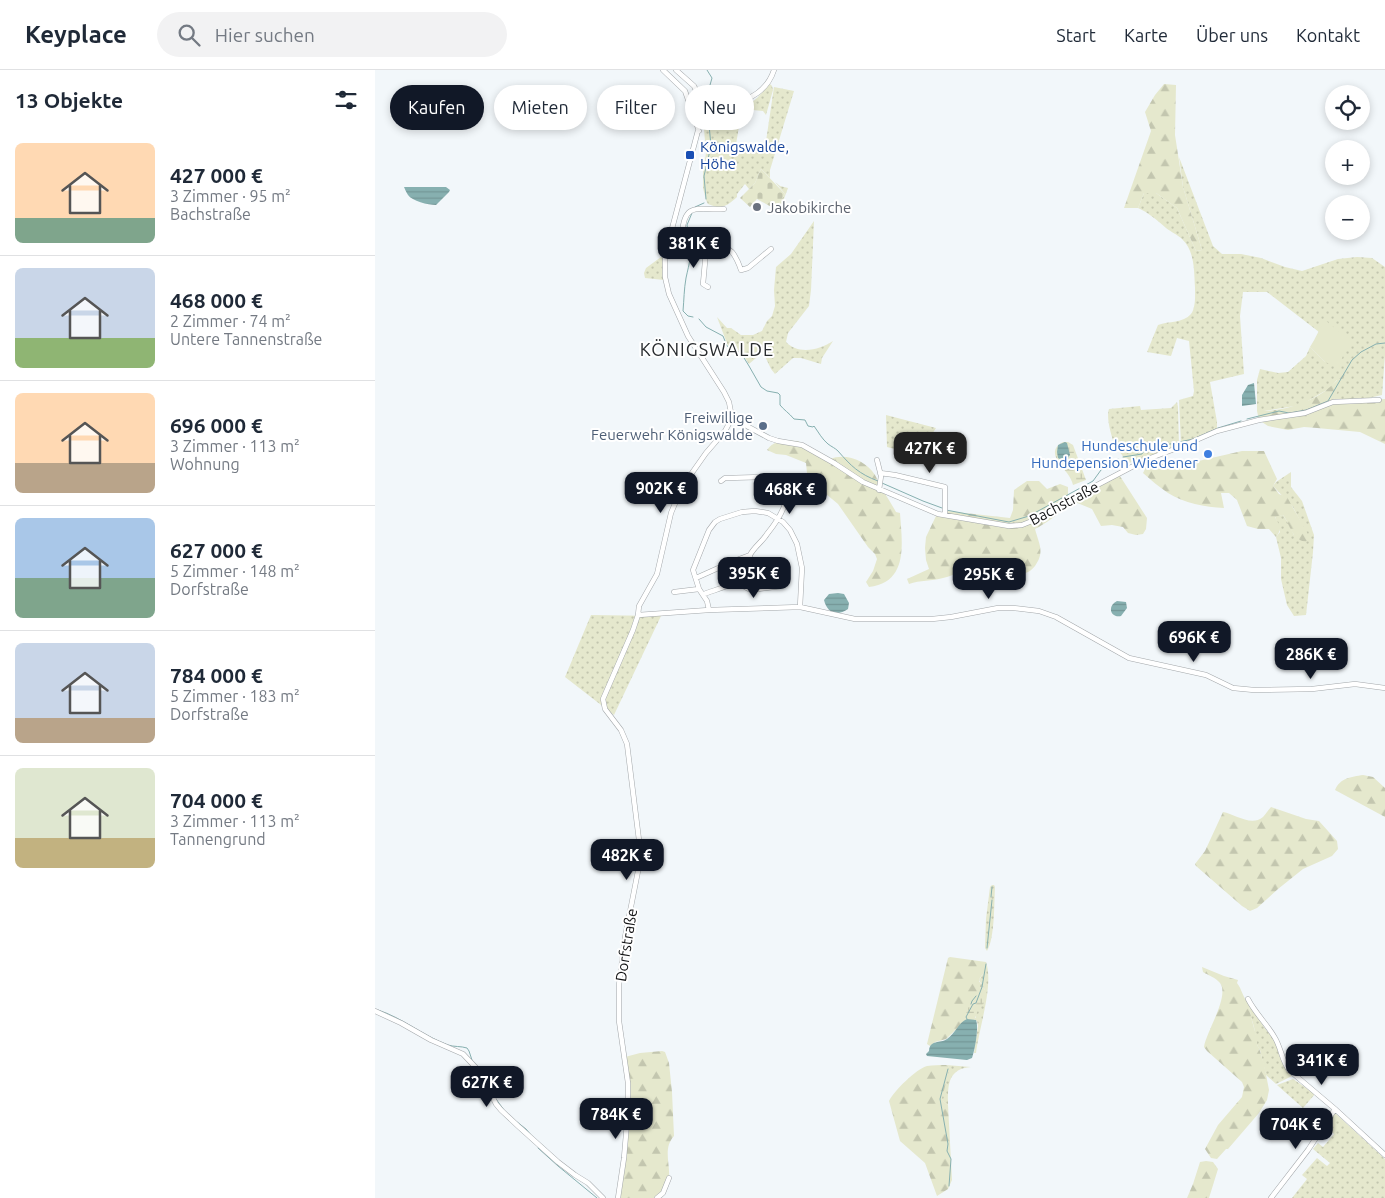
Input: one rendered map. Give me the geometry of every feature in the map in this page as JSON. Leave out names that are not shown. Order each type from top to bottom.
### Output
[{"type":"street","points":[[663,70],[685,91],[699,132],[665,260],[665,277],[669,294],[688,336],[724,392],[729,402],[732,418],[725,431],[706,453],[682,487],[671,514],[657,574],[639,606],[639,615],[709,610],[800,607],[861,619],[932,619],[997,608],[1013,608],[1049,614],[1063,620],[1129,658],[1206,675],[1233,688],[1254,690],[1312,689],[1355,684],[1385,688]]},
{"type":"street","points":[[676,70],[693,85]]},
{"type":"street","points":[[754,95],[768,82],[774,70]]},
{"type":"street","points":[[682,233],[685,216],[694,210],[724,209]]},
{"type":"street","points":[[672,231],[707,240],[730,250],[734,254],[741,270],[749,268],[771,249]]},
{"type":"street","points":[[707,240],[703,284],[708,287]]},
{"type":"street","name":"Bachstraße","points":[[732,418],[769,438],[802,445],[863,482],[938,514],[945,512],[1009,526],[1022,525],[1043,517],[1080,494],[1145,460],[1217,431],[1259,420],[1305,413],[1333,402],[1379,400]]},
{"type":"street","points":[[877,460],[880,473],[879,490]]},
{"type":"street","points":[[880,473],[945,487],[945,512]]},
{"type":"street","points":[[704,594],[740,580],[745,576],[750,555],[778,519],[787,496],[786,488],[779,480],[725,478],[721,481]]},
{"type":"street","points":[[709,610],[693,570],[709,530],[715,522],[727,516],[755,511],[778,519],[790,530],[797,544],[803,579],[800,607]]},
{"type":"street","points":[[696,578],[734,560],[750,555]]},
{"type":"street","points":[[748,569],[780,562]]},
{"type":"street","points":[[740,580],[745,587],[751,590],[782,586]]},
{"type":"street","points":[[674,592],[699,589]]},
{"type":"street","name":"Dorfstraße","points":[[618,1198],[628,1111],[628,1083],[619,1021],[619,985],[625,937],[639,866],[639,840],[627,744],[621,730],[605,710],[603,699],[639,615]]},
{"type":"street","points":[[1248,999],[1275,1038],[1286,1066],[1296,1078],[1335,1109],[1385,1155]]},
{"type":"street","points":[[375,1011],[401,1022],[431,1040],[463,1054],[480,1072],[501,1110],[551,1156],[603,1198]]},
{"type":"street","points":[[1271,1198],[1308,1150],[1335,1109]]},
{"type":"street","points":[[657,1198],[663,1193],[669,1178]]},
{"type":"green space","points":[[770,84],[772,86],[773,90],[766,115],[763,111],[754,110],[754,100]]},
{"type":"green space","points":[[1164,84],[1176,85],[1175,135],[1183,187],[1202,250],[1196,251],[1177,208],[1156,193],[1144,193],[1138,208],[1124,208],[1151,131],[1145,112]]},
{"type":"green space","points":[[774,87],[794,91],[770,170],[770,178],[761,169],[755,183],[749,189],[745,184],[737,194],[737,197],[730,203],[721,207],[713,206],[708,204],[703,188],[706,153],[704,130],[738,130],[736,144],[765,148]]},
{"type":"green space","points":[[1179,157],[1213,246],[1222,254],[1241,254],[1261,258],[1302,271],[1338,259],[1357,257],[1372,258],[1385,267],[1385,355],[1382,395],[1369,398],[1334,400],[1337,380],[1330,388],[1301,405],[1257,411],[1257,380],[1260,369],[1278,373],[1288,372],[1306,356],[1310,347],[1325,362],[1319,332],[1267,292],[1243,292],[1240,316],[1244,374],[1210,382],[1217,429],[1181,445],[1179,400],[1193,396],[1194,391],[1189,341],[1177,338],[1171,356],[1147,352],[1158,325],[1184,319],[1193,311],[1195,297],[1192,256],[1182,239],[1138,208],[1144,193],[1156,193],[1177,208],[1196,251],[1202,250],[1183,187]]},
{"type":"green space","points":[[761,169],[785,194],[775,209],[757,199],[750,207],[740,198],[755,183]]},
{"type":"green space","points":[[775,182],[780,186],[788,188],[782,204],[790,209],[804,213],[781,212],[775,209],[785,194]]},
{"type":"green space","points":[[814,221],[809,306],[788,333],[786,342],[797,349],[809,350],[822,347],[833,341],[822,358],[821,364],[801,358],[793,358],[775,374],[763,352],[749,364],[741,352],[728,346],[717,317],[727,328],[731,328],[741,335],[753,335],[762,331],[772,316],[775,306],[776,267],[791,254]]},
{"type":"green space","points":[[661,257],[663,258],[664,280],[645,278],[646,268]]},
{"type":"green space","points":[[1325,320],[1352,342],[1344,352],[1339,368],[1325,362],[1310,347]]},
{"type":"green space","points":[[1345,374],[1333,402],[1385,399],[1385,444],[1360,432],[1304,427],[1288,430],[1268,426],[1259,420],[1257,411],[1276,410],[1305,402],[1323,393]]},
{"type":"green space","points":[[1177,402],[1179,446],[1126,464],[1112,437],[1109,409],[1140,406],[1141,410],[1171,408]]},
{"type":"green space","points":[[886,415],[936,428],[919,454],[910,453],[887,447]]},
{"type":"green space","points":[[798,441],[830,459],[849,457],[866,465],[875,475],[896,512],[900,513],[902,548],[900,559],[897,569],[891,578],[882,584],[869,587],[866,582],[873,571],[877,559],[875,554],[838,504],[808,483],[806,463],[767,450],[777,442]]},
{"type":"green space","points":[[1063,442],[1073,445],[1086,480],[1073,485],[1069,476],[1058,462],[1055,449]]},
{"type":"green space","points":[[1242,451],[1264,451],[1277,479],[1273,486],[1279,494],[1287,497],[1310,538],[1306,542],[1294,535],[1283,515],[1275,517],[1280,529],[1276,537],[1269,529],[1247,526],[1237,500],[1229,493],[1221,493],[1224,508],[1195,504],[1168,493],[1143,473],[1148,463],[1166,465],[1194,462]]},
{"type":"green space","points":[[1291,472],[1291,487],[1302,501],[1314,535],[1306,615],[1294,616],[1287,605],[1281,579],[1281,558],[1276,537],[1280,532],[1275,516],[1283,515],[1294,535],[1300,521],[1293,507],[1273,486]]},
{"type":"green space","points":[[1118,473],[1147,518],[1146,529],[1143,534],[1128,533],[1123,527],[1101,526],[1092,509],[1075,502],[1077,496]]},
{"type":"green space","points":[[1027,481],[1039,481],[1047,489],[1060,484],[1068,487],[1068,507],[1035,529],[1040,556],[1035,566],[1029,572],[1013,575],[988,569],[972,568],[947,577],[909,584],[907,579],[929,569],[926,560],[926,537],[936,516],[947,511],[1010,518],[1013,510],[1014,490]]},
{"type":"green space","points":[[591,615],[661,616],[614,715],[565,677]]},
{"type":"green space","points":[[1363,775],[1373,777],[1385,788],[1385,817],[1335,790],[1340,783],[1350,777]]},
{"type":"green space","points":[[1271,807],[1306,819],[1319,821],[1337,841],[1338,849],[1332,856],[1303,869],[1257,908],[1250,911],[1195,864],[1205,851],[1223,812],[1253,821],[1263,817]]},
{"type":"green space","points":[[992,885],[995,887],[994,920],[990,945],[987,951],[985,948],[986,919],[990,887]]},
{"type":"green space","points":[[948,958],[986,962],[986,969],[979,981],[986,994],[974,1015],[976,1019],[967,1019],[946,1039],[935,1042],[930,1046],[927,1044]]},
{"type":"green space","points":[[986,962],[988,971],[987,994],[976,1053],[974,1053],[978,1026],[977,1021],[974,1020],[976,1017],[974,1015],[985,990],[979,980],[986,969]]},
{"type":"green space","points":[[1202,967],[1238,980],[1237,983],[1249,1003],[1257,1045],[1264,1064],[1269,1090],[1267,1100],[1259,1113],[1217,1159],[1211,1158],[1205,1149],[1218,1125],[1242,1097],[1244,1087],[1242,1082],[1204,1047],[1220,1005],[1222,989],[1218,981],[1203,972]]},
{"type":"green space","points":[[982,984],[983,989],[986,991],[984,1003],[978,1010],[974,1020],[965,1020],[969,1004],[974,996],[980,992],[980,985]]},
{"type":"green space","points":[[1249,1004],[1276,1042],[1292,1076],[1276,1084],[1266,1075],[1257,1045]]},
{"type":"green space","points":[[665,1052],[669,1063],[672,1092],[674,1136],[668,1151],[669,1179],[657,1198],[619,1198],[628,1122],[625,1057],[640,1053]]},
{"type":"green space","points":[[946,1065],[971,1067],[963,1068],[953,1075],[948,1091],[948,1105],[942,1099],[949,1067]]},
{"type":"green space","points":[[946,1065],[949,1067],[949,1071],[942,1098],[948,1105],[952,1180],[948,1189],[937,1196],[925,1163],[900,1141],[889,1101],[895,1092],[917,1071],[927,1066]]},
{"type":"green space","points":[[1293,1079],[1315,1094],[1303,1108],[1277,1085]]},
{"type":"green space","points":[[1335,1113],[1385,1159],[1385,1198],[1292,1198],[1307,1179],[1302,1175],[1317,1158],[1327,1166],[1330,1163],[1313,1149],[1318,1143],[1323,1147],[1334,1134],[1325,1126]]},
{"type":"green space","points":[[1200,1162],[1213,1162],[1218,1169],[1209,1198],[1187,1198]]},
{"type":"water","points":[[404,187],[446,187],[450,190],[436,205],[433,205],[413,199],[408,195]]},
{"type":"water","points":[[1254,383],[1256,404],[1242,406],[1242,395],[1248,385]]},
{"type":"water","points":[[1067,443],[1070,455],[1068,458],[1060,459],[1057,452],[1058,445]]},
{"type":"water","points":[[829,594],[844,594],[849,603],[848,609],[836,613],[827,608],[824,600]]},
{"type":"water","points":[[1117,601],[1126,602],[1127,608],[1121,616],[1114,615],[1111,611],[1112,606]]},
{"type":"water","points":[[967,1019],[976,1020],[977,1023],[972,1058],[967,1060],[927,1056],[926,1054],[933,1043],[947,1039]]},
{"type":"waterway","points":[[706,199],[704,176],[711,146],[707,103],[712,78],[707,70]]},
{"type":"waterway","points":[[695,207],[704,203]]},
{"type":"waterway","points":[[688,232],[687,225],[692,213]]},
{"type":"waterway","points":[[689,238],[691,253],[685,282],[683,311],[688,316],[693,317]]},
{"type":"waterway","points":[[699,319],[706,327],[723,336],[727,346],[741,353],[761,387],[767,391],[778,393],[780,395],[780,405],[794,419],[805,420],[808,426],[814,426],[822,438],[851,465],[878,481]]},
{"type":"waterway","points":[[1247,419],[1279,411],[1289,413],[1306,410],[1328,401],[1352,360],[1361,352],[1376,344],[1385,343]]},
{"type":"waterway","points":[[1123,457],[1142,454],[1152,448],[1193,439],[1218,428],[1241,421]]},
{"type":"waterway","points":[[946,510],[1009,522],[1029,516],[1093,481],[1101,470],[1112,461],[1118,459]]},
{"type":"waterway","points":[[882,483],[942,508]]},
{"type":"waterway","points":[[991,897],[992,887]]},
{"type":"waterway","points":[[987,948],[992,900]]},
{"type":"waterway","points":[[967,1019],[966,1017],[973,1004],[976,1003],[982,987],[986,964]]},
{"type":"waterway","points":[[971,1004],[976,996]]},
{"type":"waterway","points":[[378,1010],[450,1046],[467,1048],[472,1060]]},
{"type":"waterway","points":[[948,1069],[940,1099],[948,1144],[947,1151],[951,1159],[949,1186]]},
{"type":"waterway","points":[[487,1074],[487,1082]]},
{"type":"waterway","points":[[496,1099],[504,1110]]},
{"type":"waterway","points":[[512,1118],[531,1135]]},
{"type":"waterway","points":[[538,1148],[597,1198]]},
{"type":"place","name":"Königswalde, Höhe","points":[[690,155]]},
{"type":"place","name":"Jakobikirche","points":[[757,207]]},
{"type":"place","name":"Freiwillige Feuerwehr Königswalde","points":[[763,426]]},
{"type":"place","name":"Hundeschule und Hundepension Wiedener","points":[[1208,454]]},
{"type":"district","name":"KÖNIGSWALDE","points":[[707,349]]}]
